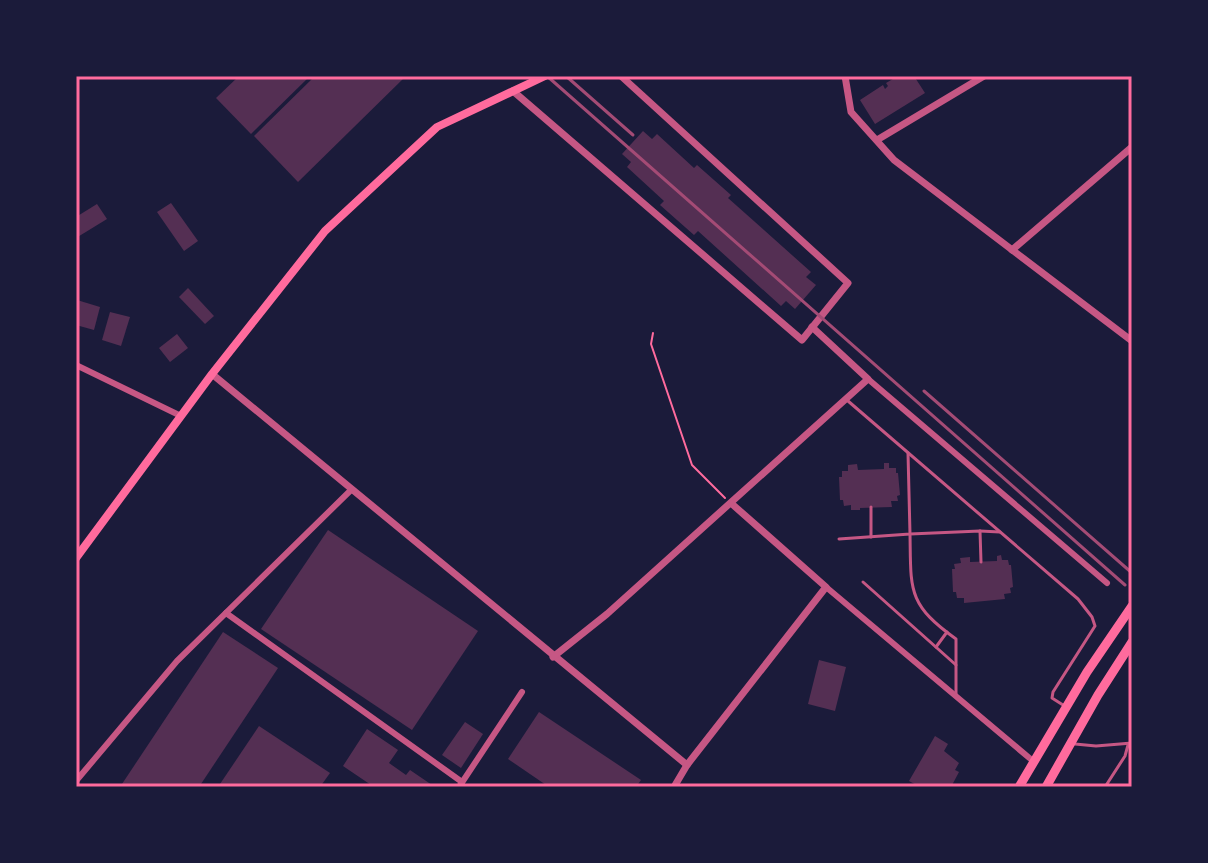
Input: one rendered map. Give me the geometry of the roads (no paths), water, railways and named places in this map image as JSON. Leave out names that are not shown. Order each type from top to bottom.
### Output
[{"type":"main road","points":[[76,558],[212,374],[325,231],[424,136],[545,76]]},
{"type":"main road","points":[[1019,787],[1066,707],[1132,606]]},
{"type":"main road","points":[[1051,785],[1098,695],[1132,642]]},
{"type":"street","points":[[513,91],[802,340],[848,283],[621,76]]},
{"type":"street","points":[[845,76],[851,112],[894,160],[1132,341]]},
{"type":"street","points":[[877,140],[984,76]]},
{"type":"street","points":[[1012,250],[1132,147]]},
{"type":"street","points":[[812,327],[868,379],[1107,583]]},
{"type":"street","points":[[76,365],[181,416]]},
{"type":"street","points":[[212,374],[687,765]]},
{"type":"street","points":[[553,657],[732,504],[868,379]]},
{"type":"street","points":[[81,787],[76,782],[177,661],[351,490]]},
{"type":"street","points":[[732,504],[1033,761]]},
{"type":"street","points":[[674,787],[687,765],[826,587]]},
{"type":"street","points":[[226,613],[460,784],[522,692]]},
{"type":"lane","points":[[846,399],[1078,599],[1092,617],[1095,626],[1053,692],[1052,698],[1066,707]]},
{"type":"lane","points":[[908,452],[913,595],[924,613],[956,639],[956,696]]},
{"type":"lane","points":[[871,507],[871,537]]},
{"type":"lane","points":[[980,531],[981,562]]},
{"type":"lane","points":[[839,539],[1000,532]]},
{"type":"lane","points":[[863,582],[956,665]]},
{"type":"lane","points":[[936,647],[947,632]]},
{"type":"lane","points":[[1071,743],[1083,746],[1130,744],[1105,787]]},
{"type":"railway","points":[[547,76],[1125,585]]},
{"type":"railway","points":[[566,76],[633,135]]},
{"type":"railway","points":[[924,391],[1132,573]]}]
